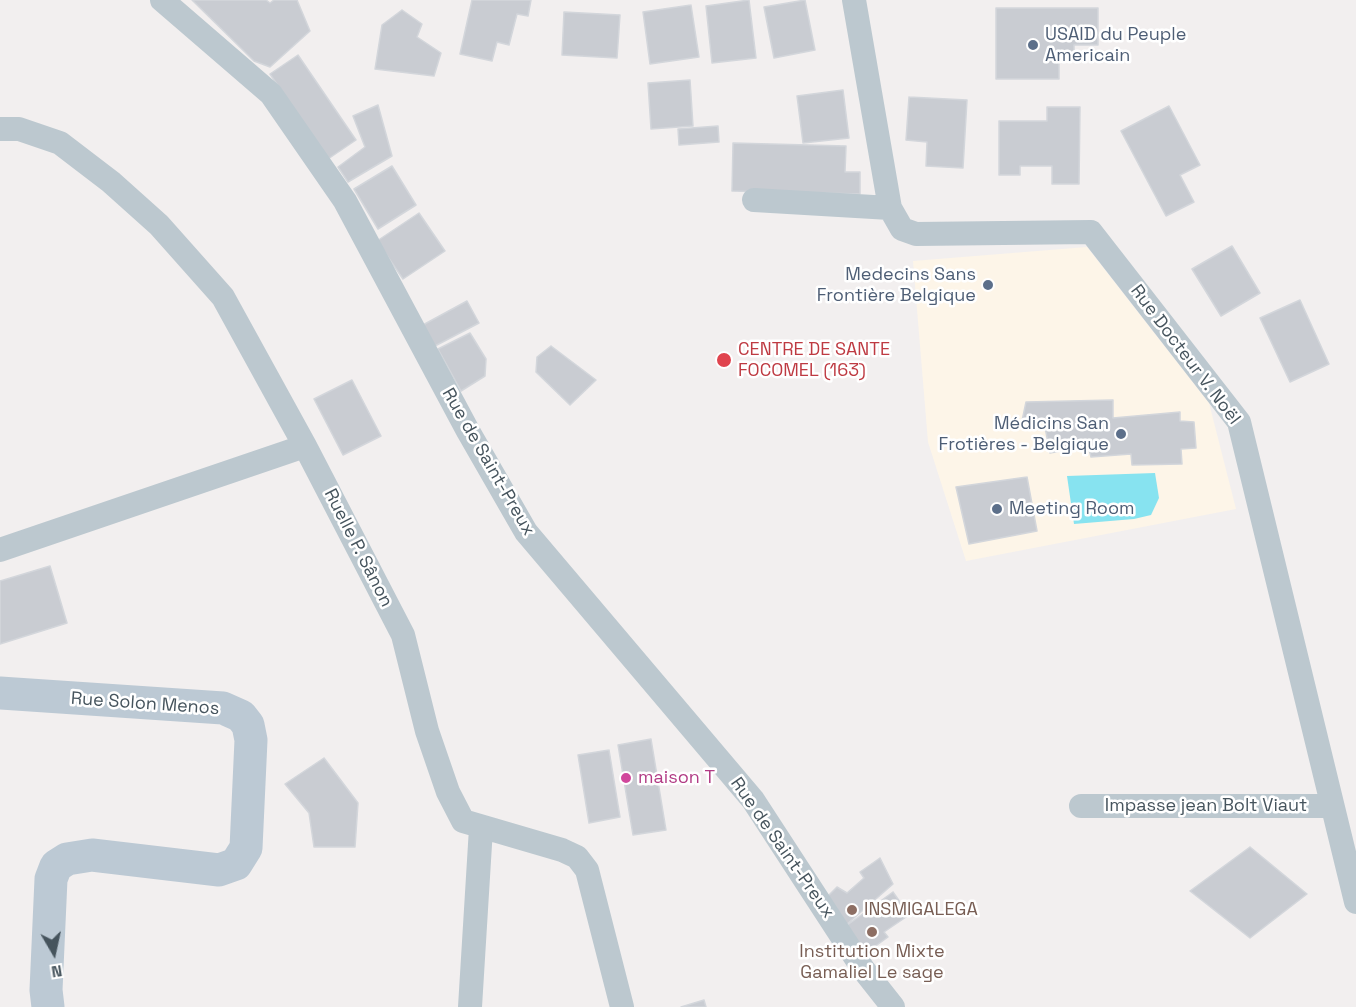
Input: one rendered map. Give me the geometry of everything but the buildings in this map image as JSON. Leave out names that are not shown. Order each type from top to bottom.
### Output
[{"type":"street","name":"Rue de Saint-Preux","points":[[162,0],[271,94],[345,201],[468,431],[526,531],[753,800],[863,969],[893,1007]]},
{"type":"street","name":"Rue Docteur V. Noël","points":[[854,0],[890,208],[902,229],[916,234],[1091,232],[1239,422],[1356,902]]},
{"type":"street","name":"Ruelle P. Sânon","points":[[0,129],[19,129],[60,143],[111,182],[159,225],[223,297],[305,446],[403,635],[428,731],[448,792],[463,821],[562,850],[577,857],[587,870],[622,1007]]},
{"type":"street","points":[[754,200],[890,208]]},
{"type":"street","points":[[0,550],[305,446]]},
{"type":"street","name":"Rue Solon Menos","points":[[0,693],[223,708],[242,716],[248,725],[251,740],[246,848],[236,864],[219,870],[92,855],[67,858],[56,866],[51,879],[48,1007]]},
{"type":"street","name":"Impasse jean Bolt Viaut","points":[[1081,806],[1331,806]]},
{"type":"street","points":[[470,1007],[481,828]]},
{"type":"shaded area","points":[[1087,247],[1209,403],[1236,509],[966,561],[928,442],[913,261]]},
{"type":"water","points":[[1155,473],[1159,498],[1151,515],[1134,519],[1074,524],[1067,476]]},
{"type":"place","name":"USAID du Peuple Americain","points":[[1033,45]]},
{"type":"place","name":"Medecins Sans Frontière Belgique","points":[[988,285]]},
{"type":"place","name":"CENTRE DE SANTE FOCOMEL (163)","points":[[724,360]]},
{"type":"place","name":"Médicins San Frotières - Belgique","points":[[1121,434]]},
{"type":"place","name":"Meeting Room","points":[[997,509]]},
{"type":"place","name":"maison T","points":[[626,778]]},
{"type":"place","name":"INSMIGALEGA","points":[[852,910]]},
{"type":"place","name":"Institution Mixte Gamaliel Le sage","points":[[872,932]]}]
